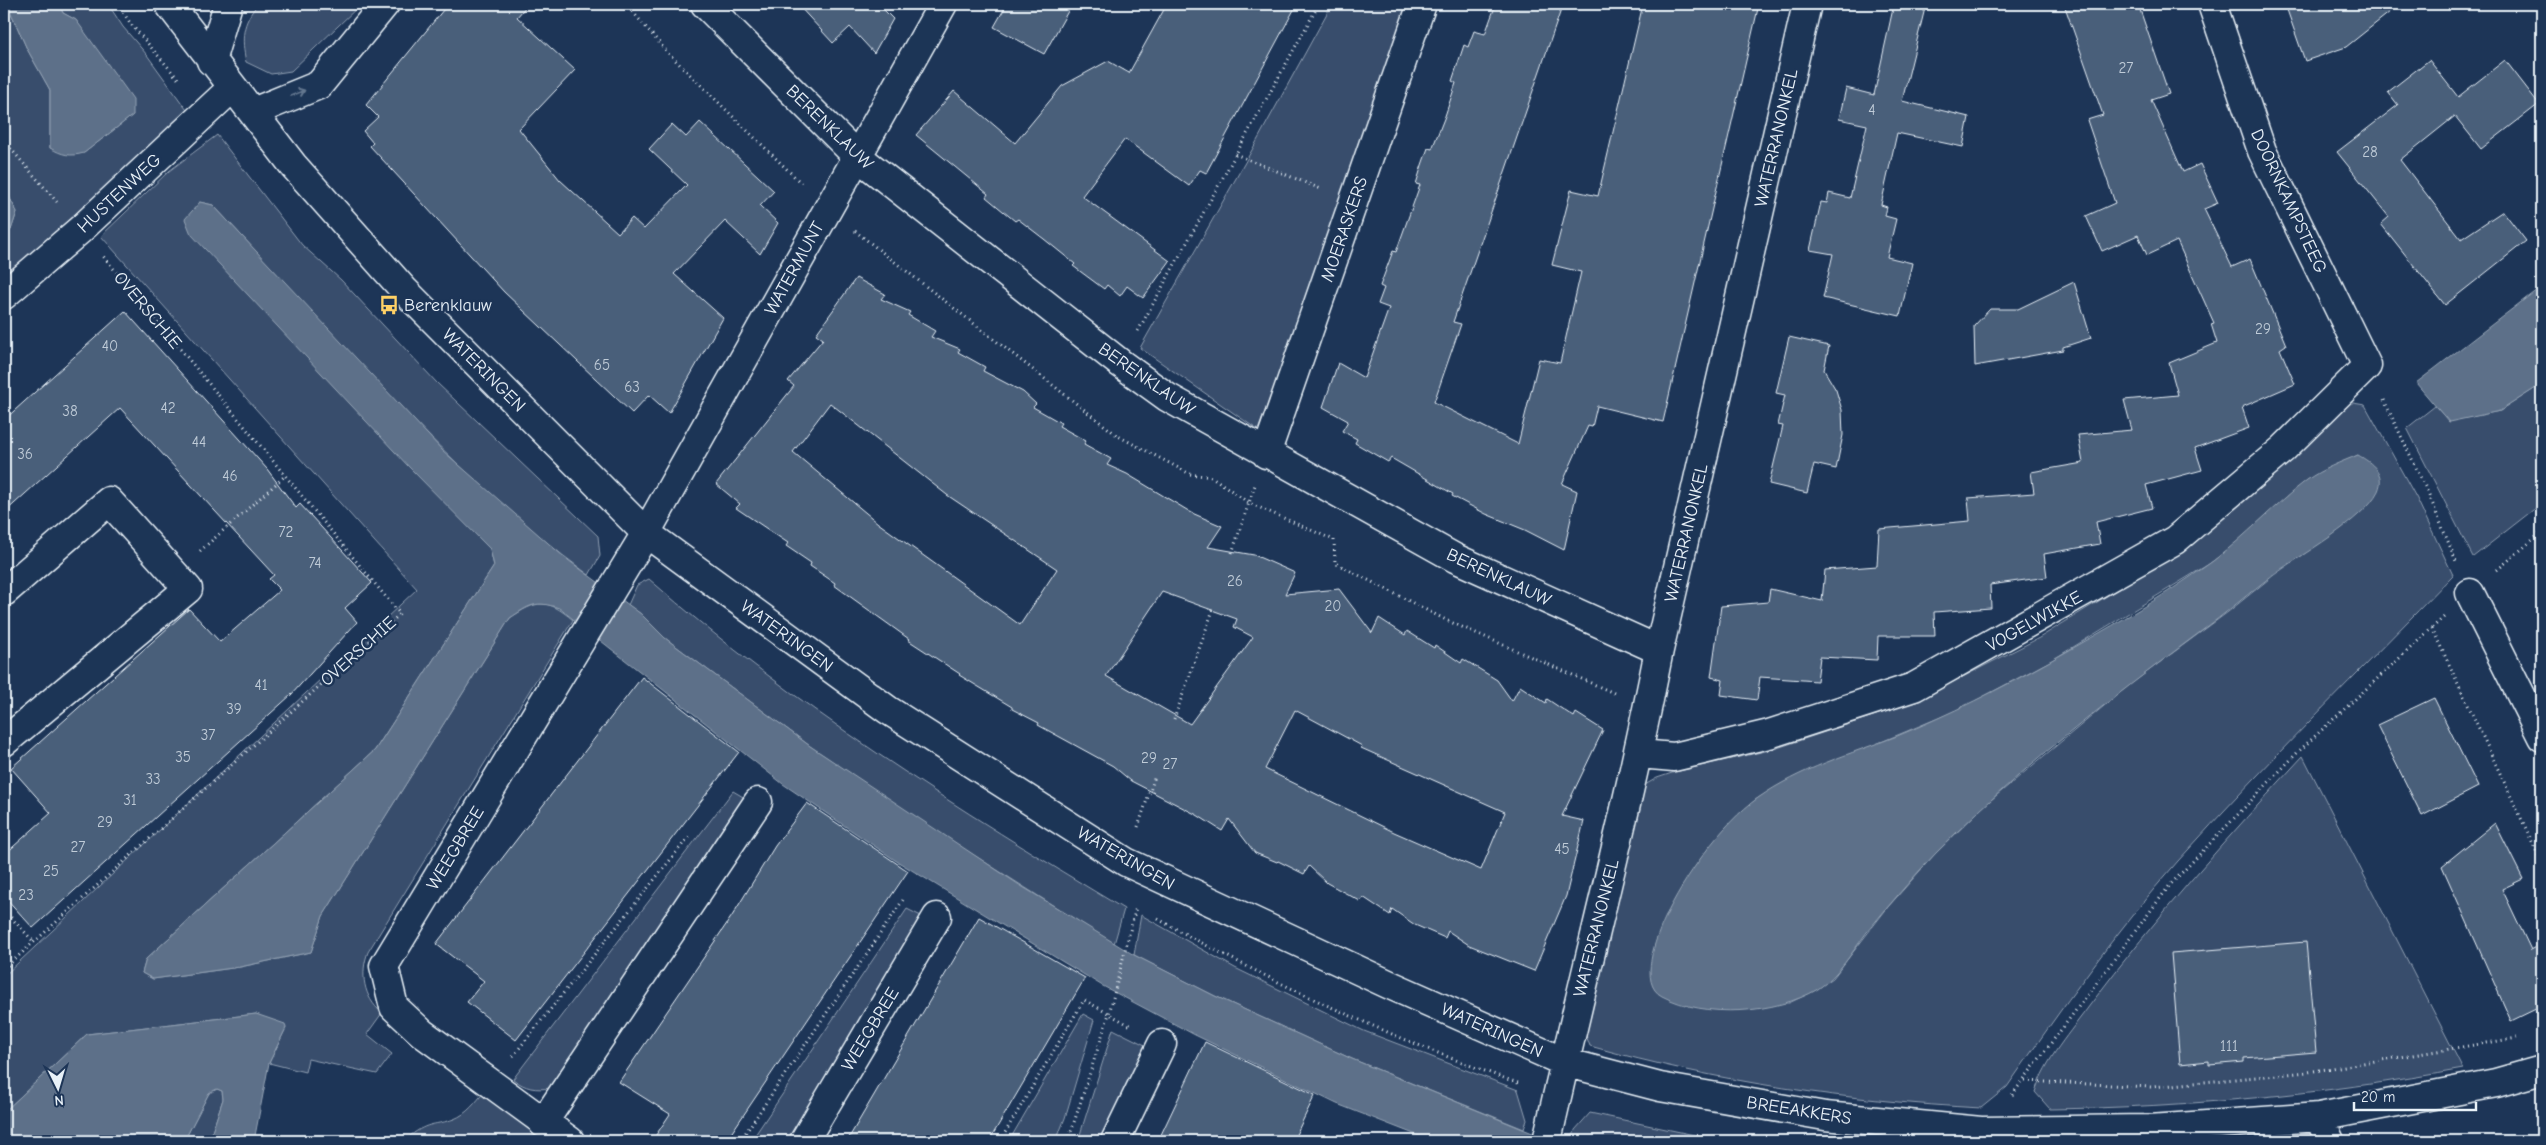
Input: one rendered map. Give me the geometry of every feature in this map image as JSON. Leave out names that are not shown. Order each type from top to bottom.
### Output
[{"type":"street","name":"WATERINGEN","points":[[169,4],[293,165],[405,291],[646,533],[888,710],[1126,862],[1379,980],[1564,1062]]},
{"type":"street","points":[[211,60],[228,4]]},
{"type":"street","points":[[253,112],[319,85],[385,4]]},
{"type":"street","name":"BERENKLAUW","points":[[705,4],[857,156],[1120,363],[1167,396],[1266,454],[1456,558],[1659,650]]},
{"type":"street","name":"WATERMUNT","points":[[646,533],[943,4]]},
{"type":"street","name":"MOERASKERS","points":[[1266,454],[1422,4]]},
{"type":"street","name":"WATERRANONKEL","points":[[1564,1062],[1639,754],[1659,650],[1807,4]]},
{"type":"street","name":"DOORNKAMPSTEEG","points":[[2212,4],[2262,151],[2367,366]]},
{"type":"street","name":"HUSTENWEG","points":[[4,295],[81,229],[233,87]]},
{"type":"street","name":"VOGELWIKKE","points":[[1639,754],[1674,757],[1750,739],[1914,687],[2175,540],[2283,449],[2367,366]]},
{"type":"street","points":[[4,592],[109,501],[188,589],[4,742]]},
{"type":"street","name":"WEEGBREE","points":[[570,1141],[422,1034],[394,1007],[384,966],[646,533]]},
{"type":"street","points":[[2470,593],[2542,737]]},
{"type":"street","points":[[543,1122],[758,802]]},
{"type":"street","name":"WEEGBREE","points":[[804,1141],[937,918]]},
{"type":"street","points":[[1115,1141],[1162,1044]]},
{"type":"street","points":[[1549,1132],[1564,1062]]},
{"type":"street","name":"BREEAKKERS","points":[[1564,1062],[1660,1087],[1825,1116],[1979,1136],[2150,1129],[2319,1117],[2496,1083],[2542,1070]]},
{"type":"street","points":[[2319,1117],[2330,1141]]},
{"type":"path","points":[[626,4],[668,53],[828,207],[860,235],[1118,436],[1190,474],[1212,477],[1249,503],[1334,540],[1335,563],[1446,620],[1648,707]]},
{"type":"path","points":[[1120,363],[1319,4]]},
{"type":"path","name":"OVERSCHIE","points":[[4,141],[81,229],[400,614],[4,969]]},
{"type":"path","points":[[1235,154],[1353,203]]},
{"type":"path","points":[[2367,366],[2429,495],[2470,593]]},
{"type":"path","points":[[1232,553],[1266,454]]},
{"type":"path","points":[[175,573],[286,475]]},
{"type":"path","points":[[1979,1136],[2024,1081],[2170,885],[2299,750],[2470,593],[2542,532]]},
{"type":"path","points":[[1174,719],[1213,610]]},
{"type":"path","points":[[2432,628],[2542,863]]},
{"type":"path","points":[[1126,862],[1155,776]]},
{"type":"path","points":[[491,1083],[695,830]]},
{"type":"path","points":[[740,1141],[904,898],[937,918]]},
{"type":"path","points":[[4,910],[34,942]]},
{"type":"path","points":[[1068,1141],[1109,1014],[1131,925]]},
{"type":"path","points":[[1000,1141],[1084,1000],[1162,1044]]},
{"type":"path","points":[[2024,1081],[2152,1087],[2308,1072],[2524,1037]]},
{"type":"shaded area","points":[[4,4],[7,4],[27,49],[50,90],[50,148],[84,153],[133,115],[76,20],[63,13],[59,4],[108,4],[123,27],[147,55],[189,113],[4,277],[4,235],[11,230],[17,212],[4,187],[4,84],[9,80],[4,72]]},
{"type":"shaded area","points":[[7,4],[59,4],[63,13],[76,20],[133,99],[133,115],[84,153],[66,155],[50,148],[50,90],[27,49]]},
{"type":"shaded area","points":[[258,4],[361,4],[291,71],[271,74],[246,62],[244,31],[249,18]]},
{"type":"shaded area","points":[[1332,4],[1412,4],[1348,191],[1258,430],[1140,348]]},
{"type":"shaded area","points":[[217,135],[302,245],[341,280],[437,383],[598,536],[600,556],[589,575],[487,491],[439,446],[347,351],[213,205],[199,202],[490,549],[494,566],[375,750],[146,959],[142,973],[153,979],[240,967],[311,952],[323,916],[510,618],[528,608],[542,604],[556,608],[573,620],[368,952],[364,968],[365,984],[371,1000],[382,1013],[367,1034],[392,1054],[377,1074],[308,1059],[305,1072],[269,1063],[286,1028],[256,1014],[87,1034],[4,1112],[4,976],[417,589],[101,236],[169,171]]},
{"type":"shaded area","points":[[4,187],[17,212],[11,230],[4,235]]},
{"type":"shaded area","points":[[200,202],[213,205],[442,450],[564,557],[641,614],[665,638],[810,746],[1018,884],[1134,955],[1215,996],[1352,1059],[1552,1141],[1432,1141],[1337,1104],[1195,1035],[1101,985],[895,860],[783,784],[559,608],[544,604],[528,607],[510,618],[323,916],[311,952],[240,967],[153,979],[142,973],[146,959],[375,750],[494,566],[490,549],[409,467],[191,234],[185,219]]},
{"type":"shaded area","points":[[2542,286],[2542,384],[2500,411],[2449,422],[2416,383]]},
{"type":"shaded area","points":[[2542,384],[2542,503],[2473,557],[2407,428],[2435,406],[2449,421],[2500,411]]},
{"type":"shaded area","points":[[2347,402],[2365,405],[2417,499],[2453,575],[2279,752],[2178,861],[2111,943],[2007,1087],[1981,1108],[1931,1105],[1784,1088],[1686,1070],[1590,1046],[1585,1033],[1643,786],[1657,778],[1675,772],[1774,749],[1885,712],[1937,690],[2039,638],[2144,573]],"holes":[[[2358,455],[2340,529],[2274,575],[2228,612],[2128,686],[1985,805],[1933,856],[1888,907],[1833,978],[1814,991],[1789,1003],[1683,1004],[1666,915],[1695,869],[1726,828],[1755,800],[1785,782],[1960,709],[2052,660],[2209,564],[2245,537],[2309,479]]]},
{"type":"shaded area","points":[[2358,455],[2373,465],[2380,479],[2378,491],[2360,514],[2274,574],[2030,765],[1967,823],[1918,872],[1867,932],[1839,970],[1826,983],[1818,989],[1782,1004],[1740,1011],[1699,1008],[1679,1003],[1662,996],[1655,990],[1651,981],[1650,971],[1654,948],[1665,918],[1682,886],[1718,837],[1744,809],[1758,798],[1808,770],[1897,736],[1956,710],[2092,637],[2194,575],[2237,541],[2307,480],[2325,469]]},
{"type":"shaded area","points":[[649,579],[704,626],[761,670],[879,754],[939,795],[1124,909],[1114,944],[920,821],[810,746],[665,638],[641,614],[628,605],[637,585]]},
{"type":"shaded area","points":[[2303,756],[2463,1069],[2360,1086],[2257,1098],[2102,1108],[2050,1109],[2035,1092],[2039,1080],[2059,1046],[2115,972],[2167,909],[2220,847]]},
{"type":"shaded area","points":[[733,791],[750,801],[551,1088],[531,1088],[513,1079]]},
{"type":"shaded area","points":[[907,909],[925,918],[794,1141],[751,1141]]},
{"type":"shaded area","points":[[1141,915],[1235,968],[1364,1031],[1518,1090],[1527,1120],[1524,1129],[1352,1059],[1215,996],[1134,955]]},
{"type":"shaded area","points":[[256,1014],[285,1024],[286,1028],[269,1063],[254,1141],[209,1141],[223,1099],[222,1091],[217,1089],[209,1093],[184,1141],[4,1141],[4,1112],[87,1034]]},
{"type":"shaded area","points":[[1083,1014],[1094,1020],[1065,1118],[1056,1141],[1009,1141]]},
{"type":"shaded area","points":[[1113,1029],[1151,1048],[1106,1141],[1078,1141]]},
{"type":"shaded area","points":[[217,1089],[222,1091],[223,1099],[209,1141],[184,1141],[209,1093]]},
{"type":"shaded area","points":[[484,1092],[549,1141],[408,1141],[410,1136],[422,1128],[454,1119],[463,1114]]},
{"type":"shaded area","points":[[1590,1113],[1723,1141],[1572,1141],[1575,1130]]},
{"type":"building","points":[[448,4],[528,4],[517,17],[575,70],[519,129],[560,180],[618,233],[632,218],[644,229],[687,185],[649,149],[672,124],[686,137],[700,122],[774,191],[760,206],[778,223],[760,254],[725,221],[674,274],[723,318],[669,413],[649,395],[632,413],[504,292],[370,146],[373,143],[363,131],[378,117],[366,105]]},
{"type":"building","points":[[797,4],[878,4],[893,19],[874,53],[850,27],[833,43]]},
{"type":"building","points":[[1007,4],[1072,4],[1044,54],[994,27]]},
{"type":"building","points":[[1167,4],[1297,4],[1206,173],[1200,170],[1189,186],[1125,139],[1082,196],[1170,261],[1143,298],[1127,286],[1120,296],[1107,285],[1104,289],[1073,266],[1075,264],[1018,219],[1015,221],[986,197],[988,194],[916,135],[954,91],[1015,143],[1062,86],[1108,61],[1129,73]]},
{"type":"building","points":[[1496,4],[1563,4],[1453,322],[1461,324],[1434,402],[1518,444],[1539,359],[1560,363],[1581,272],[1552,265],[1571,190],[1598,196],[1643,4],[1759,4],[1663,422],[1597,406],[1592,427],[1588,426],[1562,484],[1577,491],[1564,550],[1525,530],[1486,514],[1452,496],[1453,494],[1391,458],[1388,462],[1355,443],[1357,439],[1342,431],[1348,421],[1323,407],[1338,363],[1364,378],[1389,308],[1378,304],[1384,288],[1380,286],[1393,251],[1396,252],[1420,185],[1416,184],[1428,148],[1432,149],[1445,116],[1456,83],[1452,81],[1464,45],[1468,47],[1474,31],[1485,34]]},
{"type":"building","points":[[1894,4],[1926,4],[1902,101],[1969,117],[1963,147],[1897,133],[1881,205],[1887,207],[1885,216],[1896,219],[1887,257],[1912,263],[1900,316],[1823,298],[1833,254],[1810,250],[1821,202],[1827,203],[1829,193],[1850,198],[1867,125],[1839,119],[1846,88],[1874,95]]},
{"type":"building","points":[[2064,4],[2138,4],[2169,94],[2151,100],[2183,172],[2200,164],[2218,203],[2204,209],[2232,267],[2250,259],[2286,345],[2280,349],[2295,384],[2242,407],[2249,428],[2195,448],[2202,470],[2146,485],[2152,508],[2096,522],[2100,544],[2044,554],[2047,577],[1990,585],[1991,608],[1934,612],[1935,636],[1878,636],[1877,660],[1820,657],[1817,681],[1760,677],[1757,700],[1721,695],[1723,680],[1711,677],[1721,606],[1768,602],[1770,589],[1822,601],[1825,570],[1877,566],[1879,529],[1970,521],[1968,498],[2034,493],[2031,472],[2083,463],[2078,435],[2132,430],[2124,400],[2178,395],[2169,363],[2217,343],[2211,324],[2214,323],[2177,241],[2147,255],[2138,235],[2102,251],[2086,216],[2115,203],[2087,120],[2103,115]]},
{"type":"building","points":[[2285,4],[2400,4],[2346,47],[2305,61]]},
{"type":"building","points":[[2429,60],[2458,97],[2505,60],[2539,104],[2481,149],[2455,116],[2400,160],[2461,239],[2503,211],[2526,241],[2445,305],[2381,224],[2389,217],[2337,152],[2398,105],[2388,92]]},
{"type":"building","points":[[856,278],[885,294],[881,299],[910,312],[908,315],[935,331],[931,337],[960,349],[958,352],[985,367],[983,371],[1023,392],[1036,404],[1033,407],[1061,423],[1059,426],[1086,441],[1084,444],[1111,459],[1107,465],[1127,474],[1192,513],[1222,526],[1208,547],[1254,555],[1295,573],[1285,594],[1339,589],[1372,633],[1379,618],[1405,635],[1407,631],[1434,648],[1435,645],[1461,663],[1463,659],[1497,680],[1512,701],[1520,686],[1546,703],[1547,699],[1574,717],[1576,713],[1603,730],[1562,816],[1584,821],[1566,896],[1534,971],[1469,945],[1448,931],[1445,938],[1415,925],[1392,909],[1390,915],[1363,897],[1360,901],[1327,883],[1309,866],[1304,874],[1278,861],[1255,853],[1229,819],[1222,831],[1197,815],[1131,781],[1113,766],[1038,725],[1039,723],[1012,709],[1012,707],[959,675],[834,585],[835,583],[810,566],[811,563],[786,546],[788,543],[736,508],[740,504],[716,484],[794,386],[788,381],[823,339],[816,334]],"holes":[[[830,403],[947,495],[1057,569],[1020,625],[878,523],[793,452]],[[1162,592],[1237,619],[1234,627],[1253,637],[1190,724],[1106,676]],[[1295,710],[1362,746],[1361,748],[1505,812],[1481,870],[1394,832],[1265,769]]]},
{"type":"building","points":[[2074,282],[2091,338],[2063,347],[2063,350],[1975,366],[1974,326],[1990,309],[2018,309]]},
{"type":"building","points":[[125,311],[267,469],[296,508],[300,504],[372,583],[345,608],[357,622],[291,695],[33,928],[4,896],[4,855],[51,813],[11,768],[189,609],[220,642],[280,590],[269,579],[274,575],[120,408],[4,513],[4,420]]},
{"type":"building","points":[[1789,337],[1829,346],[1824,370],[1836,390],[1842,410],[1843,435],[1836,469],[1814,464],[1807,493],[1769,484],[1783,426],[1778,425],[1785,395],[1776,393]]},
{"type":"building","points":[[642,677],[739,752],[516,1040],[467,1002],[484,981],[436,944]]},
{"type":"building","points":[[2434,698],[2478,787],[2422,816],[2377,725]]},
{"type":"building","points":[[807,803],[908,871],[726,1141],[652,1141],[670,1114],[619,1082],[732,916],[775,846]]},
{"type":"building","points":[[2495,823],[2523,879],[2502,889],[2531,950],[2542,944],[2542,1006],[2511,1021],[2442,866]]},
{"type":"building","points":[[979,917],[1085,978],[989,1141],[847,1141]]},
{"type":"building","points":[[2306,942],[2316,1052],[2244,1058],[2244,1062],[2209,1065],[2209,1061],[2180,1064],[2171,953]]},
{"type":"building","points":[[1205,1042],[1315,1095],[1293,1141],[1158,1141]]},
{"type":"place","name":"Berenklauw","points":[[389,305]]}]
